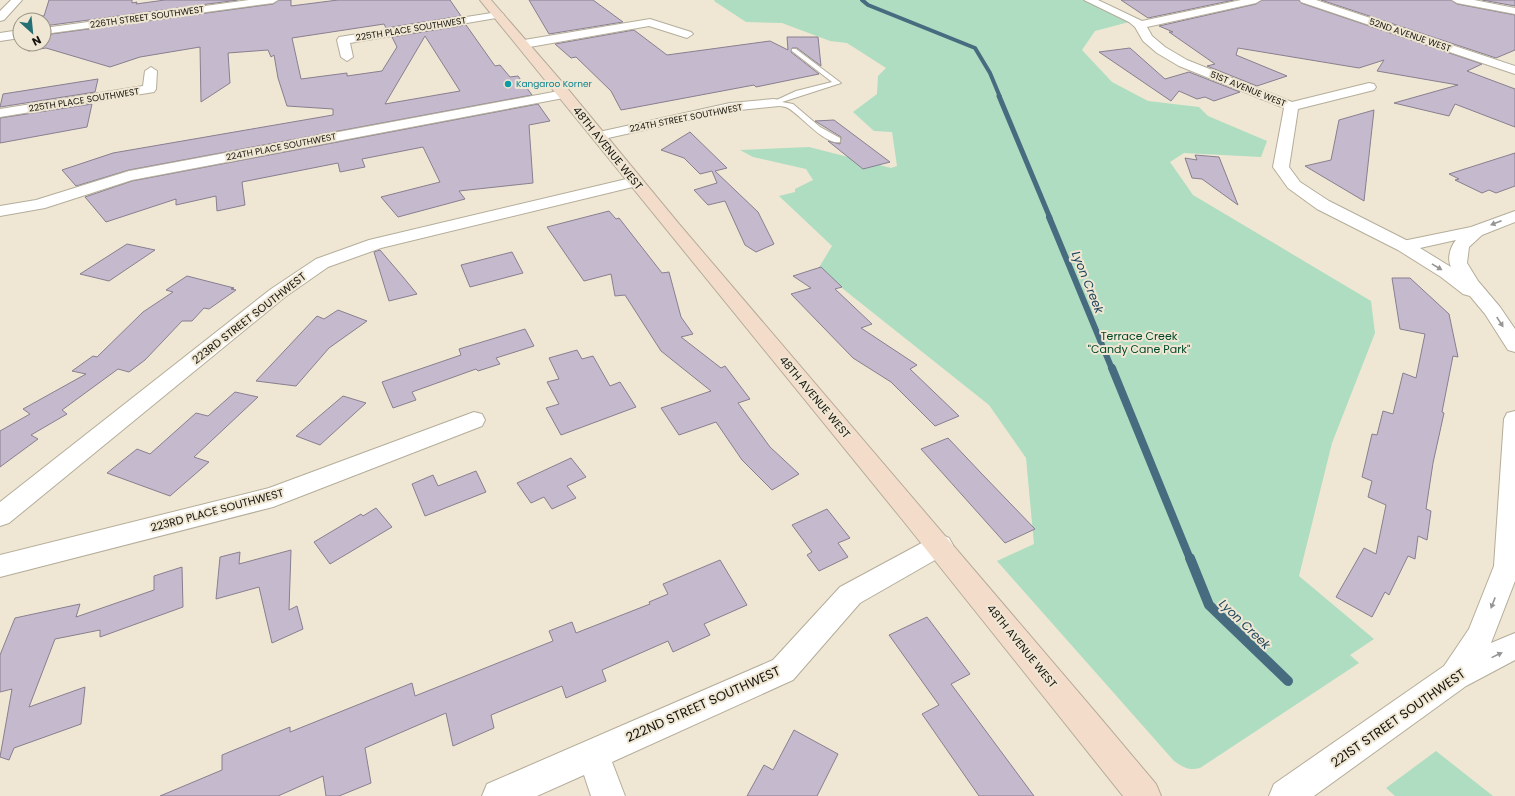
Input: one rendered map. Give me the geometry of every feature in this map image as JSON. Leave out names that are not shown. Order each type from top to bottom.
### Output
[{"type":"main road","name":"48TH AVENUE WEST","points":[[491,7],[524,44],[635,182],[940,545],[1144,796]]},
{"type":"street","points":[[0,18],[17,0]]},
{"type":"street","name":"226TH STREET SOUTHWEST","points":[[52,30],[273,0]]},
{"type":"street","name":"51ST AVENUE WEST","points":[[1090,0],[1127,16],[1140,26],[1147,38],[1161,50],[1183,63],[1291,106],[1281,167],[1294,186],[1323,204],[1404,246]]},
{"type":"street","points":[[1140,26],[1256,0]]},
{"type":"street","name":"52ND AVENUE WEST","points":[[1305,0],[1515,70]]},
{"type":"street","points":[[1457,0],[1515,11]]},
{"type":"street","name":"225TH PLACE SOUTHWEST","points":[[347,57],[342,40],[491,7]]},
{"type":"street","points":[[524,44],[650,22],[687,34]]},
{"type":"street","points":[[0,37],[12,35]]},
{"type":"street","name":"225TH PLACE SOUTHWEST","points":[[0,113],[150,89],[151,71]]},
{"type":"street","points":[[1291,106],[1369,87]]},
{"type":"street","name":"224TH PLACE SOUTHWEST","points":[[0,211],[58,198],[129,176],[564,94]]},
{"type":"street","name":"224TH STREET SOUTHWEST","points":[[599,136],[730,107],[774,103]]},
{"type":"street","name":"223RD STREET SOUTHWEST","points":[[0,516],[278,293],[322,263],[389,240],[635,182]]},
{"type":"street","points":[[1404,246],[1476,231],[1515,216]]},
{"type":"street","points":[[1476,231],[1460,246],[1458,262],[1470,284],[1493,311],[1515,345]]},
{"type":"street","points":[[1404,246],[1448,273],[1482,299]]},
{"type":"street","points":[[1455,676],[1481,636],[1511,571],[1515,419]]},
{"type":"street","name":"223RD PLACE SOUTHWEST","points":[[0,566],[273,497],[474,420]]},
{"type":"street","name":"222ND STREET SOUTHWEST","points":[[499,796],[783,670],[850,595],[940,545]]},
{"type":"street","name":"221ST STREET SOUTHWEST","points":[[1286,796],[1455,676],[1515,646]]},
{"type":"street","points":[[593,754],[608,796]]},
{"type":"lane","points":[[774,103],[799,93],[837,83],[794,50]]},
{"type":"lane","points":[[774,103],[790,106],[817,130],[837,140]]},
{"type":"green space","name":"Terrace Creek \"Candy Cane Park\"","points":[[1083,0],[1127,19],[1125,20],[1129,22],[1095,31],[1082,50],[1112,82],[1148,101],[1199,107],[1208,116],[1267,141],[1261,157],[1184,153],[1170,162],[1193,195],[1371,301],[1375,333],[1332,443],[1299,576],[1374,639],[1350,655],[1359,663],[1200,768],[1189,769],[1174,761],[997,561],[1034,544],[1026,458],[989,405],[818,269],[832,246],[779,196],[795,192],[795,189],[813,180],[806,169],[753,157],[740,150],[809,147],[891,168],[897,166],[892,132],[874,131],[853,112],[877,94],[878,76],[886,68],[847,43],[830,41],[782,23],[746,22],[714,1]]},
{"type":"green space","points":[[1436,751],[1493,796],[1395,796],[1386,788]]},
{"type":"building","points":[[49,0],[132,0],[132,3],[137,2],[136,4],[165,0],[238,0],[52,25],[52,12],[45,12]]},
{"type":"building","points":[[279,0],[291,0],[291,6],[338,0],[450,0],[461,16],[386,28],[384,24],[292,38],[301,79],[347,73],[347,76],[382,71],[397,47],[392,37],[466,25],[495,66],[500,65],[510,77],[518,76],[532,95],[129,170],[76,186],[62,170],[113,153],[333,115],[333,109],[287,106],[278,78],[274,55],[271,57],[268,50],[228,53],[230,83],[201,102],[200,47],[140,57],[110,67],[52,50],[52,34],[273,4]],"holes":[[[425,36],[460,91],[385,104]]]},
{"type":"building","points":[[529,0],[593,0],[623,22],[549,34]]},
{"type":"building","points":[[1121,0],[1234,0],[1148,18]]},
{"type":"building","points":[[1262,0],[1299,0],[1301,3],[1482,64],[1467,71],[1515,89],[1515,127],[1455,104],[1449,116],[1394,103],[1458,85],[1377,71],[1384,60],[1359,68],[1238,48],[1236,55],[1287,76],[1257,86],[1207,66],[1215,64],[1169,32],[1173,32],[1159,26],[1256,4]]},
{"type":"building","points":[[1321,0],[1451,0],[1457,4],[1515,15],[1515,50],[1496,58]]},
{"type":"building","points":[[1482,0],[1515,0],[1515,6]]},
{"type":"building","points":[[634,30],[667,55],[770,41],[788,50],[787,37],[818,37],[821,66],[797,48],[792,48],[791,52],[819,74],[756,87],[754,85],[621,110],[611,91],[576,57],[571,58],[555,44]]},
{"type":"building","points":[[1130,48],[1165,79],[1189,72],[1240,92],[1214,101],[1205,97],[1197,99],[1179,91],[1171,101],[1099,52]]},
{"type":"building","points":[[98,79],[95,92],[0,107],[3,94]]},
{"type":"building","points":[[92,104],[87,127],[0,143],[0,118]]},
{"type":"building","points":[[538,104],[550,121],[529,125],[533,183],[459,191],[465,199],[398,217],[381,197],[440,182],[423,147],[362,159],[365,167],[340,172],[338,163],[242,182],[245,205],[217,211],[216,196],[176,205],[176,199],[106,222],[85,197],[132,181]]},
{"type":"building","points":[[1374,110],[1364,201],[1305,166],[1331,160],[1339,120]]},
{"type":"building","points":[[834,120],[890,162],[863,169],[828,141],[840,144],[841,137],[815,121]]},
{"type":"building","points":[[690,132],[727,168],[715,171],[758,212],[774,244],[756,252],[745,245],[725,201],[708,205],[694,190],[717,183],[712,171],[700,174],[684,158],[661,150]]},
{"type":"building","points":[[1515,153],[1515,186],[1496,193],[1489,190],[1482,193],[1455,180],[1459,179],[1449,174]]},
{"type":"building","points":[[1195,155],[1219,157],[1238,205],[1202,179],[1192,178],[1185,158],[1197,160]]},
{"type":"building","points":[[609,211],[616,219],[619,218],[662,273],[669,272],[681,317],[693,334],[681,337],[721,368],[725,366],[750,399],[738,403],[770,447],[799,474],[772,490],[742,460],[716,422],[679,435],[661,408],[711,391],[661,351],[625,295],[615,296],[611,274],[584,281],[547,227]]},
{"type":"building","points":[[127,244],[155,250],[109,281],[80,274]]},
{"type":"building","points":[[380,250],[417,294],[389,301],[374,252]]},
{"type":"building","points":[[512,252],[523,273],[470,287],[461,265]]},
{"type":"building","points":[[821,267],[842,287],[835,289],[872,324],[861,328],[917,365],[910,369],[959,416],[935,426],[891,382],[853,358],[791,294],[811,288],[793,276]]},
{"type":"building","points":[[187,276],[234,288],[231,289],[236,290],[209,309],[204,308],[192,321],[182,321],[145,360],[129,372],[118,369],[62,410],[67,414],[31,435],[38,439],[0,467],[0,431],[30,414],[23,409],[86,374],[72,371],[93,356],[97,357],[143,312],[173,292],[166,290]]},
{"type":"building","points":[[1392,278],[1410,278],[1449,314],[1458,357],[1453,356],[1442,412],[1444,413],[1433,463],[1426,509],[1431,511],[1427,540],[1418,536],[1415,559],[1408,556],[1389,595],[1385,592],[1372,617],[1336,597],[1364,548],[1376,554],[1386,505],[1368,497],[1372,481],[1362,477],[1372,434],[1377,435],[1383,411],[1393,414],[1403,373],[1416,378],[1425,334],[1400,329]]},
{"type":"building","points":[[338,310],[367,321],[329,348],[296,386],[256,381],[317,316],[324,319]]},
{"type":"building","points":[[525,329],[534,346],[496,358],[500,364],[478,371],[476,369],[412,392],[416,400],[393,408],[382,382],[461,355],[459,349]]},
{"type":"building","points":[[577,350],[582,359],[593,356],[610,386],[620,382],[636,407],[561,435],[546,408],[559,404],[547,382],[559,379],[549,358]]},
{"type":"building","points":[[235,392],[258,397],[194,457],[209,462],[170,496],[107,473],[137,449],[150,454],[196,413],[208,416]]},
{"type":"building","points":[[343,396],[366,403],[320,445],[296,436]]},
{"type":"building","points":[[948,438],[1035,529],[1005,543],[921,449]]},
{"type":"building","points":[[571,458],[586,477],[567,486],[576,498],[552,509],[544,497],[531,503],[517,483]]},
{"type":"building","points":[[476,471],[486,492],[425,516],[412,484],[433,475],[438,486]]},
{"type":"building","points":[[376,508],[392,527],[330,564],[314,542],[361,514],[363,516]]},
{"type":"building","points":[[827,509],[850,538],[838,543],[848,557],[819,571],[807,555],[812,552],[792,525]]},
{"type":"building","points":[[291,550],[289,610],[297,606],[303,629],[272,643],[259,587],[216,599],[220,557],[240,552],[239,564]]},
{"type":"building","points":[[720,560],[747,605],[704,624],[710,635],[673,652],[668,641],[602,670],[606,681],[566,698],[562,686],[491,715],[494,728],[453,746],[446,713],[365,748],[371,783],[339,796],[326,796],[323,776],[278,796],[160,796],[222,770],[222,755],[290,727],[290,732],[412,683],[415,696],[553,641],[549,631],[572,622],[576,633],[650,604],[649,602],[668,594],[663,584]]},
{"type":"building","points":[[182,567],[183,607],[100,637],[100,630],[55,639],[29,707],[85,687],[81,724],[14,748],[9,760],[0,757],[12,689],[0,692],[0,655],[15,618],[80,604],[76,617],[154,590],[154,576]]},
{"type":"building","points":[[927,617],[970,674],[951,684],[1034,796],[979,796],[922,714],[939,705],[889,635]]},
{"type":"building","points":[[794,730],[838,754],[817,796],[747,796],[764,765],[773,770]]},
{"type":"waterway","name":"Lyon Creek","points":[[862,0],[868,5],[975,48],[990,73],[1000,97]]},
{"type":"waterway","name":"Lyon Creek","points":[[999,96],[1050,218]]},
{"type":"waterway","name":"Lyon Creek","points":[[1049,217],[1112,369]]},
{"type":"waterway","name":"Lyon Creek","points":[[1112,368],[1190,559]]},
{"type":"waterway","name":"Lyon Creek","points":[[1190,558],[1209,605],[1288,681]]},
{"type":"place","name":"Kangaroo Korner","points":[[508,84]]}]
